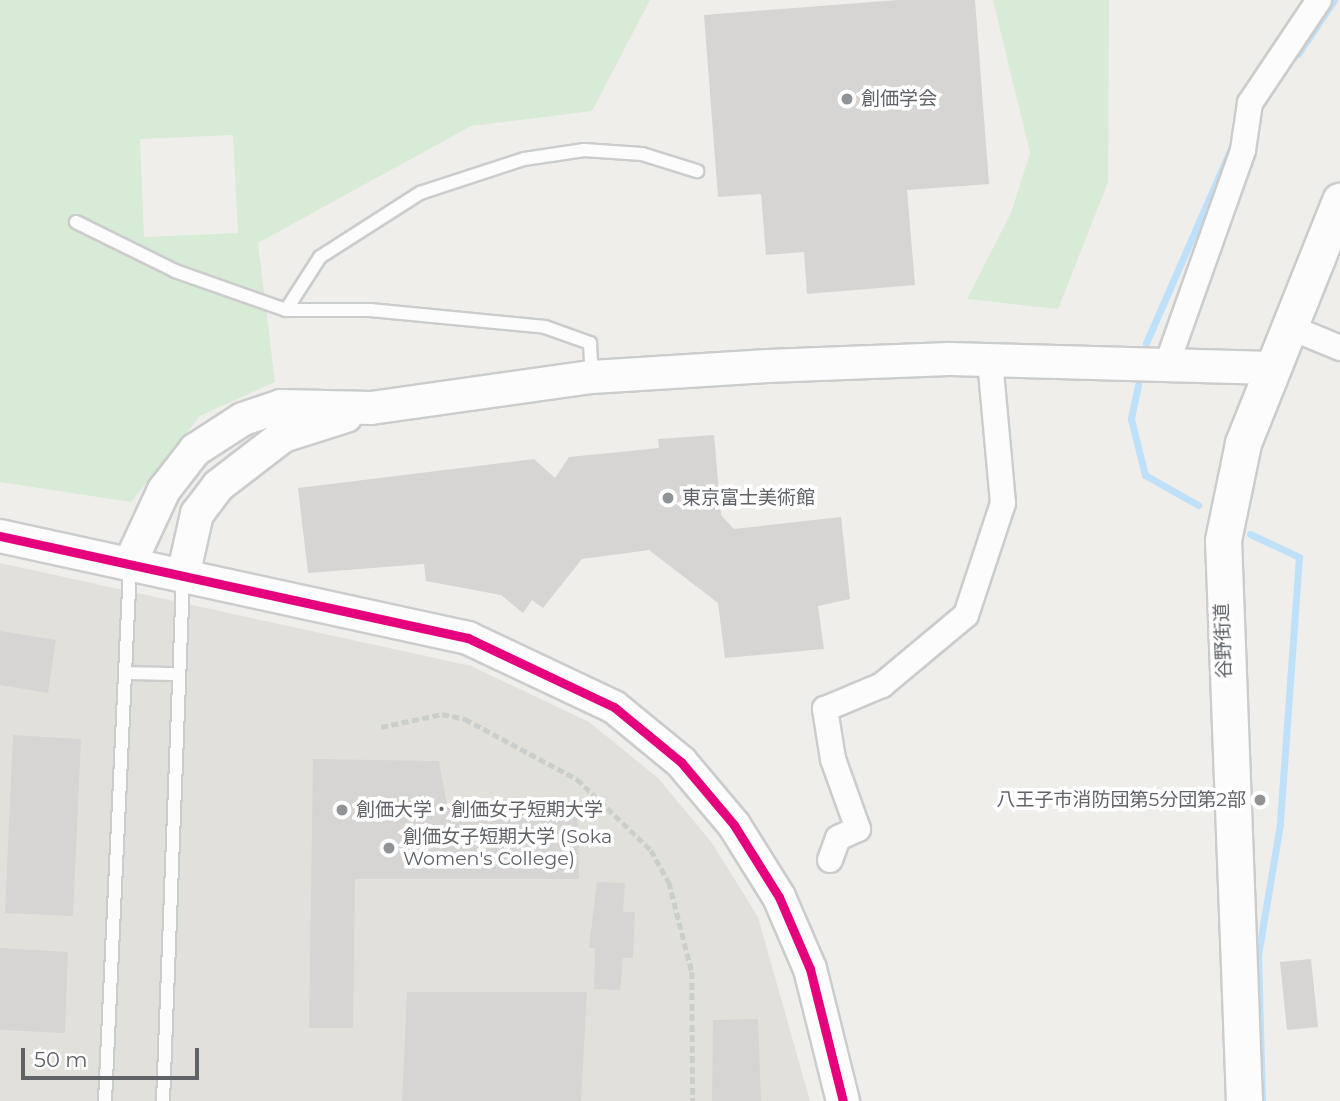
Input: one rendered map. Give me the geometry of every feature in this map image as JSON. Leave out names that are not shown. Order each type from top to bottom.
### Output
[{"type":"main road","name":"谷野街道","points":[[1244,1101],[1221,571],[1243,443],[1289,327],[1333,238],[1340,201]]},
{"type":"street","points":[[1168,360],[1243,150],[1246,116],[1319,0]]},
{"type":"street","points":[[1289,327],[1340,348]]},
{"type":"street","points":[[830,860],[838,838],[858,829],[833,758],[825,709],[882,685],[966,615],[1003,503],[990,359]]},
{"type":"street","points":[[130,562],[172,480],[195,450],[243,419],[281,406],[371,408],[592,377],[990,359],[1168,360],[1273,368]]},
{"type":"street","points":[[183,576],[197,514],[218,486],[283,436],[371,408]]},
{"type":"street","points":[[0,536],[130,562],[468,638],[614,708],[681,762],[734,825],[779,897],[810,969],[844,1101]]},
{"type":"lane","points":[[286,310],[320,257],[420,193],[524,159],[584,150],[642,154],[697,171]]},
{"type":"lane","points":[[76,222],[175,271],[286,310],[370,310],[545,327],[590,343],[592,377]]},
{"type":"lane","points":[[105,1101],[127,673],[130,562]]},
{"type":"lane","points":[[163,1101],[176,674],[183,576]]},
{"type":"lane","points":[[127,673],[176,674]]},
{"type":"path","points":[[381,727],[442,714],[465,719],[577,779],[651,850],[669,882],[692,972],[693,1101]]},
{"type":"shaded area","name":"創価大学・創価女子短期大学","points":[[0,563],[471,666],[589,722],[658,778],[712,843],[758,917],[810,1101],[0,1101]]},
{"type":"green space","points":[[0,0],[650,0],[592,111],[471,126],[258,243],[275,382],[200,416],[131,502],[0,482]],"holes":[[[233,135],[238,233],[144,237],[140,139]]]},
{"type":"green space","points":[[993,0],[1109,0],[1108,182],[1058,309],[967,299],[1011,213],[1030,153]]},
{"type":"building","name":"創価学会","points":[[898,0],[975,0],[989,184],[907,190],[915,285],[807,294],[804,252],[766,255],[761,194],[718,197],[704,15]]},
{"type":"building","points":[[714,435],[721,515],[734,529],[841,517],[850,599],[818,606],[824,649],[725,658],[718,603],[649,550],[582,559],[543,608],[532,600],[523,613],[501,595],[426,581],[424,564],[308,573],[298,488],[534,459],[555,478],[569,457],[659,448],[658,439]]},
{"type":"building","points":[[0,631],[56,640],[48,693],[0,685]]},
{"type":"building","points":[[13,735],[81,739],[73,916],[5,913]]},
{"type":"building","points":[[313,759],[439,761],[447,805],[577,808],[579,879],[355,879],[353,1028],[309,1028]]},
{"type":"building","points":[[597,882],[625,883],[623,912],[635,912],[633,958],[623,958],[620,990],[594,989],[595,948],[589,948]]},
{"type":"building","points":[[0,948],[68,952],[65,1033],[0,1030]]},
{"type":"building","points":[[1311,959],[1318,1027],[1287,1030],[1280,962]]},
{"type":"building","points":[[407,992],[587,992],[581,1101],[402,1101]]},
{"type":"building","points":[[758,1019],[761,1101],[712,1101],[713,1020]]},
{"type":"waterway","points":[[1298,54],[1334,0]]},
{"type":"waterway","points":[[1146,343],[1238,132]]},
{"type":"waterway","points":[[1138,385],[1131,419],[1145,475],[1198,505]]},
{"type":"waterway","points":[[1250,534],[1299,557],[1280,824],[1258,955],[1262,1101]]},
{"type":"transit line","points":[[0,536],[468,638],[614,707],[681,762],[734,825],[779,897],[810,969],[843,1101]]},
{"type":"place","name":"創価学会","points":[[847,99]]},
{"type":"place","name":"東京富士美術館","points":[[668,498]]},
{"type":"place","name":"八王子市消防団第5分団第2部","points":[[1260,800]]},
{"type":"place","name":"創価大学・創価女子短期大学","points":[[342,810]]},
{"type":"place","name":"創価女子短期大学 (Soka Women's College)","points":[[389,848]]}]
